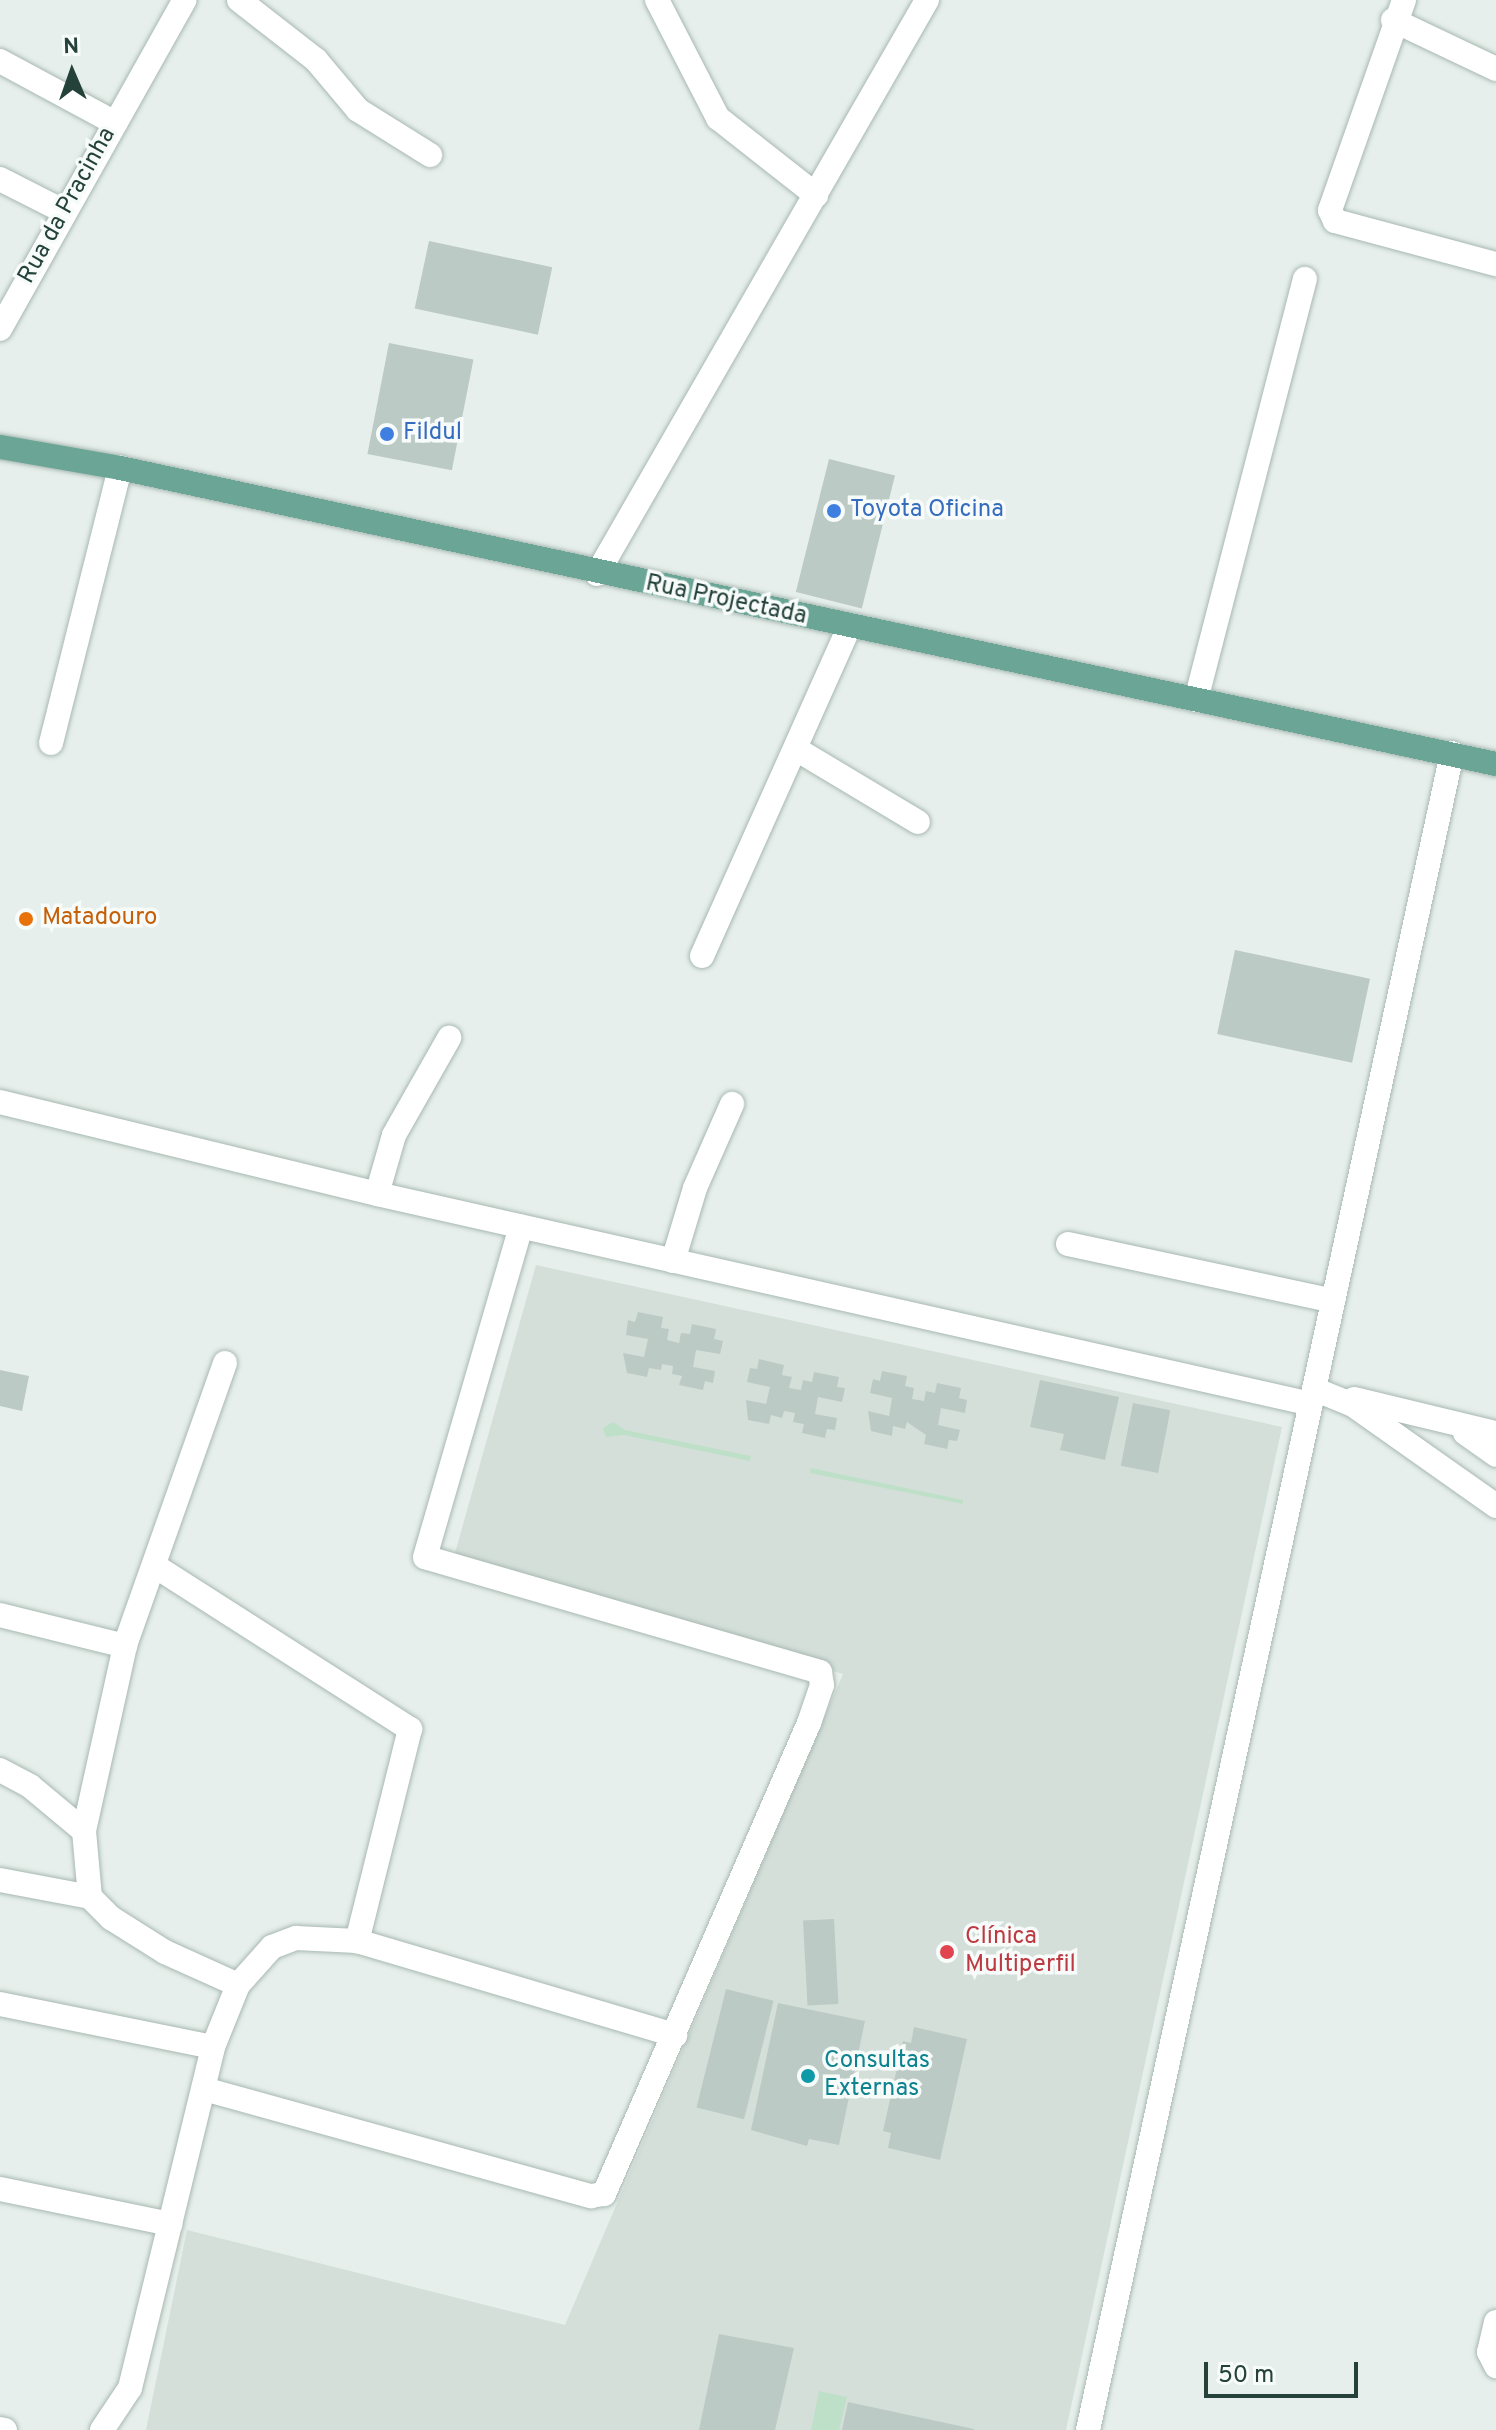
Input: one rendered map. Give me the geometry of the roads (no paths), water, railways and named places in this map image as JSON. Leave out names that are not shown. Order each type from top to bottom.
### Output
[{"type":"main road","name":"Rua Projectada","points":[[0,447],[120,468],[597,574],[1496,764]]},
{"type":"street","name":"Rua da Pracinha","points":[[0,329],[63,211],[185,0]]},
{"type":"street","points":[[239,0],[316,60],[358,110],[430,155]]},
{"type":"street","points":[[657,0],[718,118],[816,195]]},
{"type":"street","points":[[597,574],[927,0]]},
{"type":"street","points":[[1496,69],[1398,10],[1330,210],[1335,221],[1496,264]]},
{"type":"street","points":[[0,61],[115,123]]},
{"type":"street","points":[[0,179],[63,211]]},
{"type":"street","points":[[1196,700],[1305,279]]},
{"type":"street","points":[[51,743],[120,468]]},
{"type":"street","points":[[702,956],[849,627]]},
{"type":"street","points":[[796,749],[918,822]]},
{"type":"street","points":[[1088,2430],[1452,753]]},
{"type":"street","points":[[377,1194],[394,1135],[449,1038]]},
{"type":"street","points":[[0,1102],[521,1227],[1353,1405],[1496,1506]]},
{"type":"street","points":[[673,1261],[695,1188],[732,1104]]},
{"type":"street","points":[[204,2089],[598,2196],[609,2188],[809,1723],[823,1675],[425,1557],[521,1227]]},
{"type":"street","points":[[1068,1244],[1333,1301]]},
{"type":"street","points":[[90,1897],[84,1831],[125,1646],[225,1363]]},
{"type":"street","points":[[1312,1397],[1434,1418],[1496,1433]]},
{"type":"street","points":[[1434,1418],[1496,1455]]},
{"type":"street","points":[[155,1566],[410,1729],[357,1941]]},
{"type":"street","points":[[0,1615],[125,1646]]},
{"type":"street","points":[[0,1770],[30,1786],[84,1831]]},
{"type":"street","points":[[0,1880],[90,1897],[111,1918],[165,1952],[238,1985]]},
{"type":"street","points":[[102,2430],[130,2388],[213,2047],[238,1985],[272,1947],[321,1937],[357,1941],[675,2035]]},
{"type":"street","points":[[0,2004],[213,2047]]},
{"type":"street","points":[[0,2189],[170,2224]]},
{"type":"street","points":[[1496,2322],[1489,2352],[1496,2366]]},
{"type":"place","name":"Fildul","points":[[387,434]]},
{"type":"place","name":"Toyota Oficina","points":[[834,511]]},
{"type":"place","name":"Matadouro","points":[[26,919]]},
{"type":"place","name":"Clínica Multiperfil","points":[[947,1952]]},
{"type":"place","name":"Consultas Externas","points":[[808,2076]]}]
